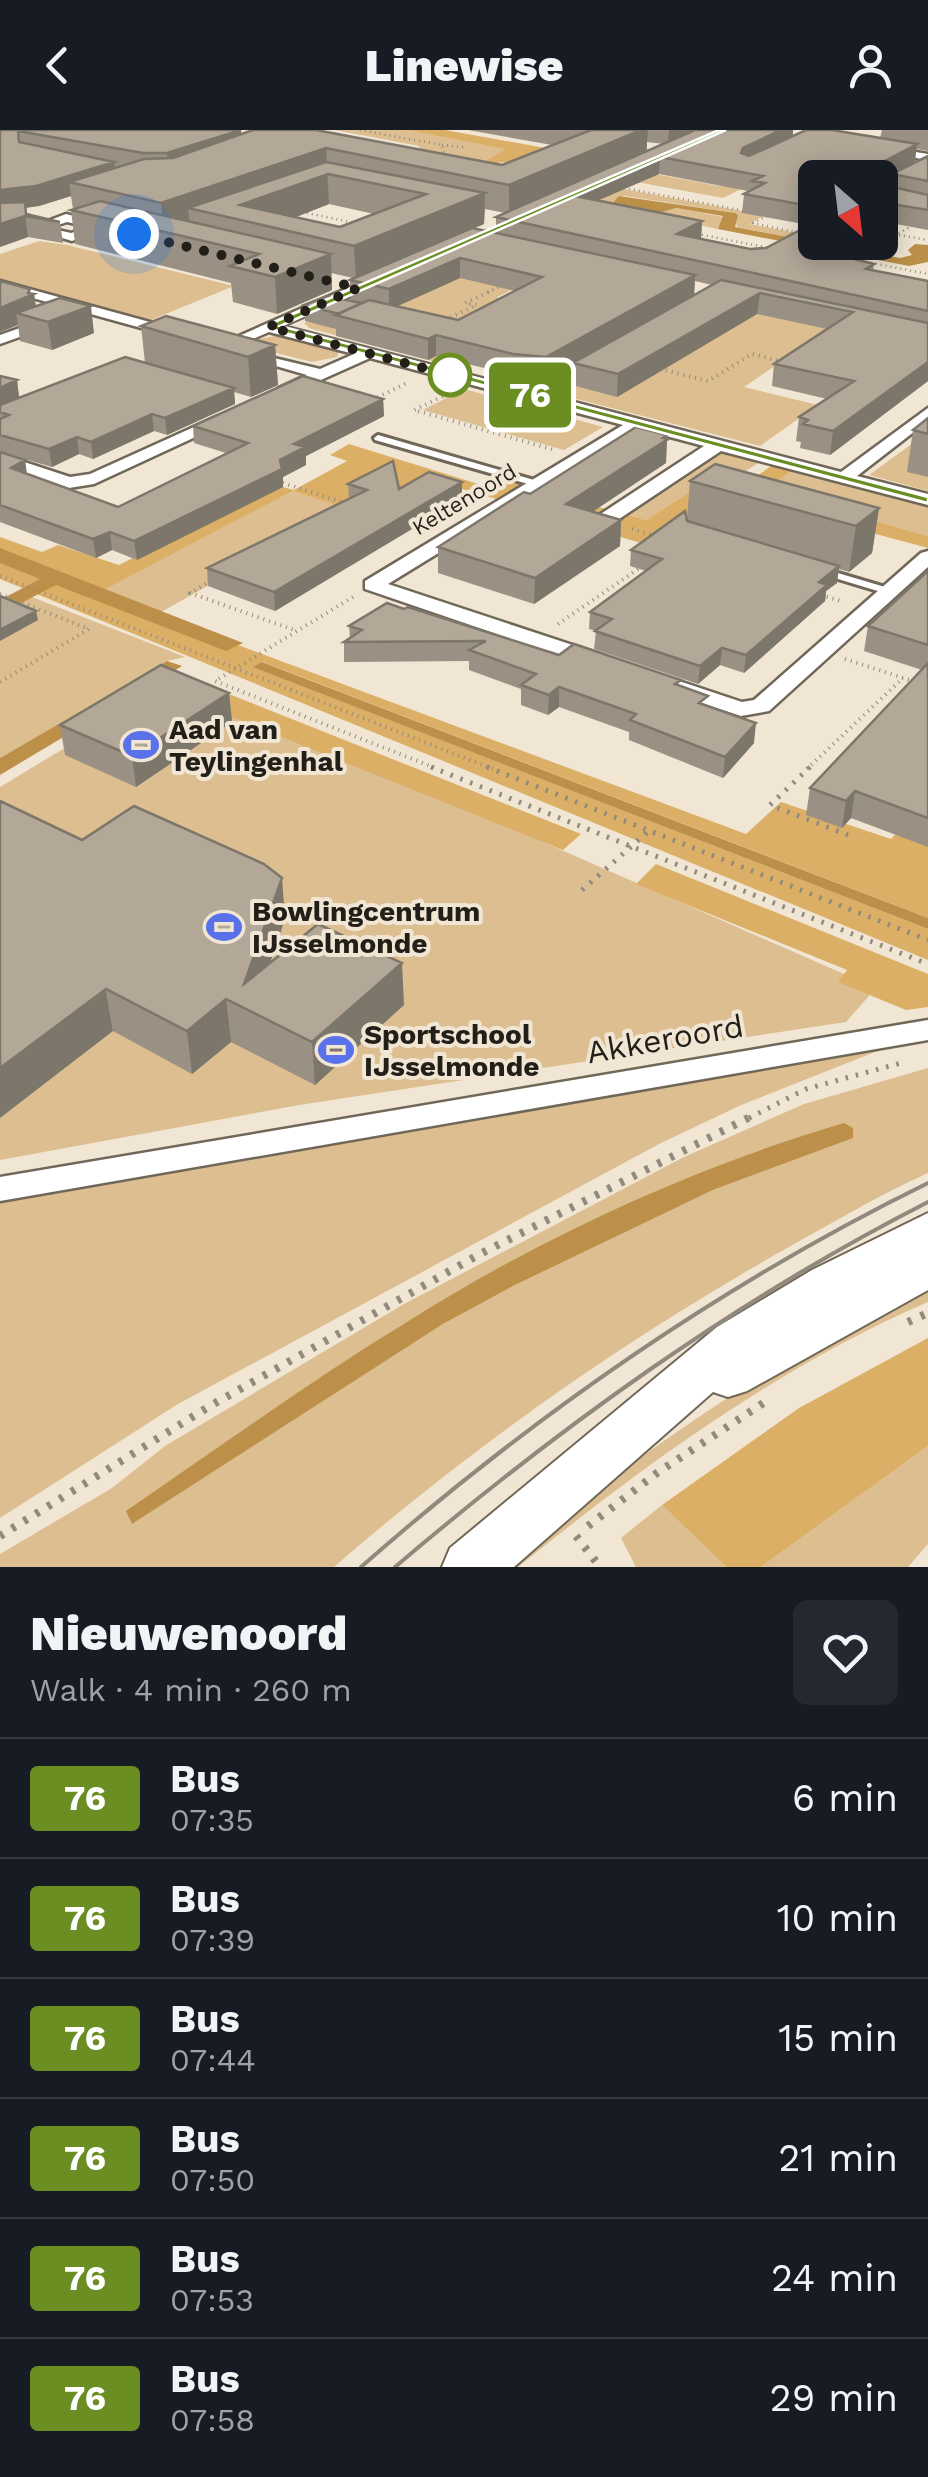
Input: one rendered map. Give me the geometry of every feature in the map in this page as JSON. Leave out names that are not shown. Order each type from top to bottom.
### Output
[{"type":"main road","points":[[470,1567],[735,1342],[830,1284],[928,1232]]},
{"type":"main road","points":[[610,1447],[732,1373],[928,1266]]},
{"type":"street","points":[[876,148],[928,160]]},
{"type":"street","points":[[913,171],[928,160]]},
{"type":"street","points":[[31,216],[71,204]]},
{"type":"street","points":[[103,227],[119,230]]},
{"type":"street","points":[[200,340],[269,327],[402,269]]},
{"type":"street","points":[[339,283],[358,288]]},
{"type":"street","points":[[0,285],[322,374]]},
{"type":"street","points":[[325,302],[360,311]]},
{"type":"street","points":[[0,340],[83,308]]},
{"type":"street","points":[[269,327],[928,500]]},
{"type":"street","points":[[534,396],[613,351]]},
{"type":"street","points":[[273,397],[367,354]]},
{"type":"street","points":[[0,459],[70,482],[94,480],[240,412]]},
{"type":"street","points":[[844,478],[928,413]]},
{"type":"street","name":"Keltenoord","points":[[372,585],[637,424]]},
{"type":"street","points":[[604,521],[718,444]]},
{"type":"street","points":[[666,684],[741,709],[761,706],[825,653],[928,557]]},
{"type":"street","points":[[372,585],[610,664]]},
{"type":"street","name":"Akkeroord","points":[[0,1189],[928,1030]]},
{"type":"lane","points":[[378,438],[538,484]]},
{"type":"lane","points":[[816,569],[891,592]]},
{"type":"path","points":[[360,130],[463,147]]},
{"type":"path","points":[[386,135],[399,130]]},
{"type":"path","points":[[442,145],[445,158]]},
{"type":"path","points":[[618,187],[768,215],[753,224],[798,232]]},
{"type":"path","points":[[287,208],[359,224]]},
{"type":"path","points":[[898,233],[912,225]]},
{"type":"path","points":[[684,231],[778,250],[766,256]]},
{"type":"path","points":[[898,234],[928,240]]},
{"type":"path","points":[[856,260],[928,274]]},
{"type":"path","points":[[445,320],[478,306],[466,302],[512,280]]},
{"type":"path","points":[[613,351],[708,381],[752,354],[786,362]]},
{"type":"path","points":[[369,402],[432,371]]},
{"type":"path","name":"Keltenoord","points":[[476,380],[414,410],[582,457]]},
{"type":"path","points":[[276,481],[351,504],[335,513]]},
{"type":"path","points":[[604,521],[670,540]]},
{"type":"path","points":[[535,640],[654,558]]},
{"type":"path","points":[[222,575],[190,592],[297,630]]},
{"type":"path","points":[[0,576],[928,940]]},
{"type":"path","points":[[372,585],[215,681],[928,964]]},
{"type":"path","points":[[816,593],[871,610]]},
{"type":"path","points":[[0,682],[90,630],[2,595]]},
{"type":"path","points":[[825,653],[928,686]]},
{"type":"path","points":[[848,835],[770,805],[903,678]]},
{"type":"path","points":[[582,890],[652,829]]},
{"type":"path","points":[[0,1536],[210,1406],[480,1254],[806,1088],[910,1061]]},
{"type":"path","points":[[900,1326],[928,1313]]},
{"type":"path","points":[[600,1567],[576,1536],[657,1473],[772,1397]]},
{"type":"shaded area","points":[[258,130],[421,161],[419,146],[335,130],[406,130],[508,149],[480,166],[549,165],[164,182]]},
{"type":"shaded area","points":[[406,130],[445,130],[578,154],[479,165],[506,149]]},
{"type":"shaded area","points":[[782,169],[723,198],[626,180],[655,174],[719,186]]},
{"type":"shaded area","points":[[607,186],[764,215],[750,224],[798,236],[737,227],[735,213],[619,196],[659,213],[676,208],[724,217],[718,229],[574,200]]},
{"type":"shaded area","points":[[619,196],[735,213],[735,227],[798,239],[798,244],[718,229],[723,216],[676,208],[659,213],[613,203]]},
{"type":"shaded area","points":[[39,241],[234,286],[151,320],[0,280],[0,254]]},
{"type":"shaded area","points":[[479,243],[572,262],[497,297],[514,303],[530,333],[462,369],[309,328],[304,323]]},
{"type":"shaded area","points":[[915,244],[928,245],[928,262],[909,266],[878,260],[898,260],[912,255],[908,250]]},
{"type":"shaded area","points":[[725,298],[840,322],[744,387],[818,405],[760,446],[557,394]]},
{"type":"shaded area","points":[[275,336],[339,350],[337,357],[312,362],[253,347],[254,340]]},
{"type":"shaded area","points":[[464,389],[603,427],[564,450],[423,410]]},
{"type":"shaded area","points":[[928,432],[928,491],[869,475]]},
{"type":"shaded area","points":[[349,444],[488,487],[506,478],[529,485],[503,501],[428,479],[362,514],[293,491],[98,593],[746,834],[781,802],[891,839],[928,799],[928,918],[263,662],[254,667],[928,929],[928,960],[0,579],[0,537],[42,552],[58,545],[119,565],[275,485],[294,490],[347,461],[330,455]]},
{"type":"shaded area","points":[[704,448],[758,463],[727,484],[708,480],[646,520],[610,510]]},
{"type":"shaded area","points":[[771,466],[791,471],[765,490],[928,536],[928,548],[731,495]]},
{"type":"shaded area","points":[[791,471],[928,507],[928,536],[764,490]]},
{"type":"shaded area","points":[[708,480],[717,499],[651,546],[520,507],[544,492],[646,520]]},
{"type":"shaded area","points":[[293,491],[345,508],[156,615],[97,593]]},
{"type":"shaded area","points":[[0,548],[243,643],[226,651],[56,585],[0,614],[0,600],[40,579],[0,563]]},
{"type":"shaded area","points":[[32,597],[185,657],[167,661],[0,758],[0,614]]},
{"type":"shaded area","points":[[167,661],[182,666],[0,775],[0,758]]},
{"type":"shaded area","points":[[262,662],[928,918],[928,929],[253,667]]},
{"type":"shaded area","points":[[176,681],[876,988],[846,1022],[299,1105],[0,1160],[0,787]]},
{"type":"shaded area","points":[[196,681],[581,834],[563,850],[175,694]]},
{"type":"shaded area","points":[[656,864],[928,974],[928,1007],[906,1010],[838,982],[847,970],[636,884]]},
{"type":"shaded area","points":[[928,1031],[739,1106],[659,1144],[178,1404],[0,1518],[0,1193]]},
{"type":"shaded area","points":[[928,1068],[928,1173],[787,1248],[610,1357],[496,1436],[334,1567],[0,1567],[0,1554],[112,1488],[165,1446],[404,1304],[684,1157],[804,1104]],"holes":[[[821,1130],[852,1138],[713,1190],[513,1286],[443,1324],[132,1524],[127,1511],[336,1367],[499,1268],[620,1208],[753,1154]]]},
{"type":"shaded area","points":[[844,1123],[853,1128],[853,1138],[713,1190],[443,1324],[132,1524],[126,1511],[338,1366],[461,1289],[566,1233],[675,1183]]},
{"type":"shaded area","points":[[928,1283],[928,1302],[818,1356],[766,1388],[664,1455],[518,1567],[503,1567],[604,1485],[707,1412],[814,1345]]},
{"type":"shaded area","points":[[928,1338],[928,1446],[761,1567],[726,1567],[662,1505],[799,1408]]},
{"type":"shaded area","points":[[928,1446],[928,1544],[908,1567],[761,1567]]},
{"type":"shaded area","points":[[662,1505],[726,1567],[636,1567],[621,1538]]},
{"type":"building","points":[[0,130],[241,130],[167,153],[143,153],[18,131],[19,142],[114,162],[36,186],[0,190]]},
{"type":"building","points":[[253,130],[316,130],[502,165],[591,130],[641,130],[509,185],[326,148],[161,203],[69,182],[144,159],[173,158]]},
{"type":"building","points":[[695,130],[781,130],[743,148],[741,153],[749,156],[806,130],[832,130],[917,144],[887,160],[798,160],[798,204],[744,194],[765,183],[752,181],[763,176],[660,157],[570,195],[702,221],[677,234],[750,249],[766,248],[798,231],[798,260],[858,260],[874,264],[866,269],[928,281],[928,311],[496,217]]},
{"type":"building","points":[[928,156],[928,181],[898,175],[898,171]]},
{"type":"building","points":[[326,162],[485,193],[354,246],[188,208]],"holes":[[[328,174],[426,194],[340,227],[240,205]]]},
{"type":"building","points":[[898,188],[928,195],[928,210],[898,205]]},
{"type":"building","points":[[100,201],[331,254],[275,277],[230,266],[259,254],[71,210]]},
{"type":"building","points":[[25,202],[26,214],[60,222],[25,216],[0,224],[0,203]]},
{"type":"building","points":[[472,228],[695,275],[546,357],[513,354],[436,335],[428,339],[335,315],[369,300],[458,320],[542,277],[460,258],[389,289],[350,280]]},
{"type":"building","points":[[721,280],[928,323],[928,362],[833,431],[803,424],[808,420],[799,417],[854,381],[774,364],[853,312],[760,293],[618,374],[573,363]]},
{"type":"building","points":[[0,281],[30,289],[28,293],[34,294],[0,308]]},
{"type":"building","points":[[327,296],[361,303],[339,314],[304,305]]},
{"type":"building","points":[[60,298],[91,306],[48,322],[16,313]]},
{"type":"building","points":[[166,316],[275,345],[248,357],[141,326]]},
{"type":"building","points":[[125,357],[234,388],[165,418],[152,414],[91,442],[77,437],[49,449],[0,435],[0,419],[9,415],[0,412],[0,405]]},
{"type":"building","points":[[0,376],[17,380],[0,388]]},
{"type":"building","points":[[303,376],[383,399],[294,444],[305,447],[280,460],[282,469],[134,541],[110,532],[93,539],[0,505],[0,452],[25,460],[11,468],[118,507],[248,443],[193,426]]},
{"type":"building","points":[[928,418],[928,434],[913,430]]},
{"type":"building","points":[[636,427],[667,435],[663,438],[668,439],[566,504],[621,520],[535,578],[438,547],[524,492],[530,494]]},
{"type":"building","points":[[393,461],[399,489],[429,472],[462,482],[274,592],[207,568],[367,490],[348,484]]},
{"type":"building","points":[[715,464],[879,508],[856,526],[690,481]]},
{"type":"building","points":[[685,511],[687,521],[839,566],[819,582],[827,585],[746,655],[722,648],[700,666],[595,631],[612,619],[590,612],[662,559],[631,550]]},
{"type":"building","points":[[928,571],[928,645],[868,626]]},
{"type":"building","points":[[0,596],[36,611],[0,630]]},
{"type":"building","points":[[387,603],[559,655],[574,644],[681,680],[675,684],[708,696],[699,703],[756,723],[725,757],[630,720],[636,714],[559,687],[549,695],[521,685],[536,674],[469,650],[486,641],[344,642],[362,630],[349,626]]},
{"type":"building","points":[[928,663],[928,818],[855,791],[846,801],[810,788]]},
{"type":"building","points":[[161,665],[229,693],[132,756],[60,725]]},
{"type":"building","points":[[0,801],[82,840],[134,806],[264,864],[282,878],[244,984],[318,924],[402,963],[312,1042],[226,999],[187,1031],[106,989],[0,1068]]},
{"type":"tram line","points":[[361,1567],[494,1457],[632,1356],[776,1265],[928,1183]]},
{"type":"tram line","points":[[395,1567],[521,1464],[651,1369],[786,1281],[928,1202]]},
{"type":"bus line","name":"76","points":[[722,130],[269,327],[928,500]]},
{"type":"place","name":"Aad van Teylingenhal","points":[[141,745]]},
{"type":"place","name":"Bowlingcentrum IJsselmonde","points":[[224,927]]},
{"type":"place","name":"Sportschool IJsselmonde","points":[[336,1050]]},
{"type":"route","points":[[134,234],[358,288],[269,327],[454,376],[450,375]]}]
